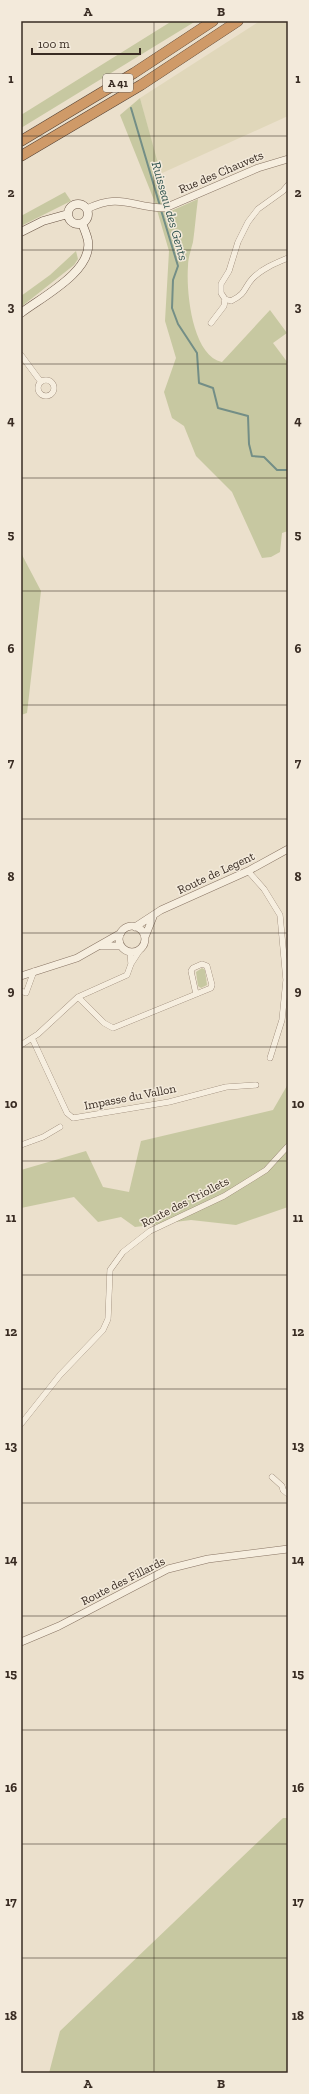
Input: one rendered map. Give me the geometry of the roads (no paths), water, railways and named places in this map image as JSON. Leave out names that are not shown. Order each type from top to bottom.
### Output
[{"type":"highway","name":"A 41","points":[[21,141],[134,73],[213,21]]},
{"type":"highway","name":"A 41","points":[[21,156],[141,85],[238,21]]},
{"type":"main road","points":[[76,204],[84,205],[87,209],[88,217],[82,223],[73,222],[68,214],[69,209],[76,204]]},
{"type":"main road","points":[[21,232],[43,221],[68,214]]},
{"type":"main road","points":[[21,313],[82,266],[86,258],[88,244],[82,223]]},
{"type":"street","name":"Rue des Chauvets","points":[[87,209],[114,200],[161,208],[258,168],[288,159]]},
{"type":"street","points":[[288,185],[284,191],[258,209],[248,222],[238,242],[229,271],[221,284],[221,293],[225,298],[232,301],[238,298],[245,292],[254,277],[270,266],[288,258]]},
{"type":"street","points":[[211,323],[224,306],[225,298]]},
{"type":"street","points":[[21,355],[41,382]]},
{"type":"street","name":"Route de Legent","points":[[135,927],[153,917],[161,910],[248,871],[288,849]]},
{"type":"street","points":[[248,871],[264,889],[280,915],[286,980],[282,1020],[270,1058]]},
{"type":"street","points":[[130,964],[145,944],[145,937],[153,917]]},
{"type":"street","points":[[21,976],[70,960],[100,946],[127,928],[135,927],[142,930],[145,937]]},
{"type":"street","points":[[121,933],[121,946]]},
{"type":"street","points":[[100,946],[121,946],[130,952],[140,950]]},
{"type":"street","points":[[21,1045],[32,1038],[78,997],[122,979],[127,975],[130,964],[130,952]]},
{"type":"street","points":[[78,997],[104,1023],[113,1028],[211,988],[212,985],[207,966],[202,964],[193,968],[191,971],[196,994]]},
{"type":"street","points":[[21,991],[26,993],[34,971]]},
{"type":"street","name":"Impasse du Vallon","points":[[32,1038],[67,1113],[73,1118],[169,1102],[226,1087],[256,1085]]},
{"type":"street","points":[[21,1145],[44,1137],[60,1127]]},
{"type":"street","name":"Route des Triollets","points":[[21,1424],[60,1375],[103,1330],[108,1319],[110,1270],[123,1252],[150,1231],[224,1196],[266,1170],[288,1146]]},
{"type":"street","points":[[272,1476],[288,1494]]},
{"type":"street","name":"Route des Fillards","points":[[21,1642],[59,1626],[168,1569],[208,1559],[288,1549]]},
{"type":"waterway","name":"Ruisseau des Gents","points":[[131,108],[160,206]]},
{"type":"waterway","name":"Ruisseau des Gents","points":[[161,210],[178,266],[173,280],[172,308],[178,324],[197,353],[199,383],[213,388],[218,408],[248,416],[249,444],[252,456],[264,457],[277,470],[288,470]]}]
